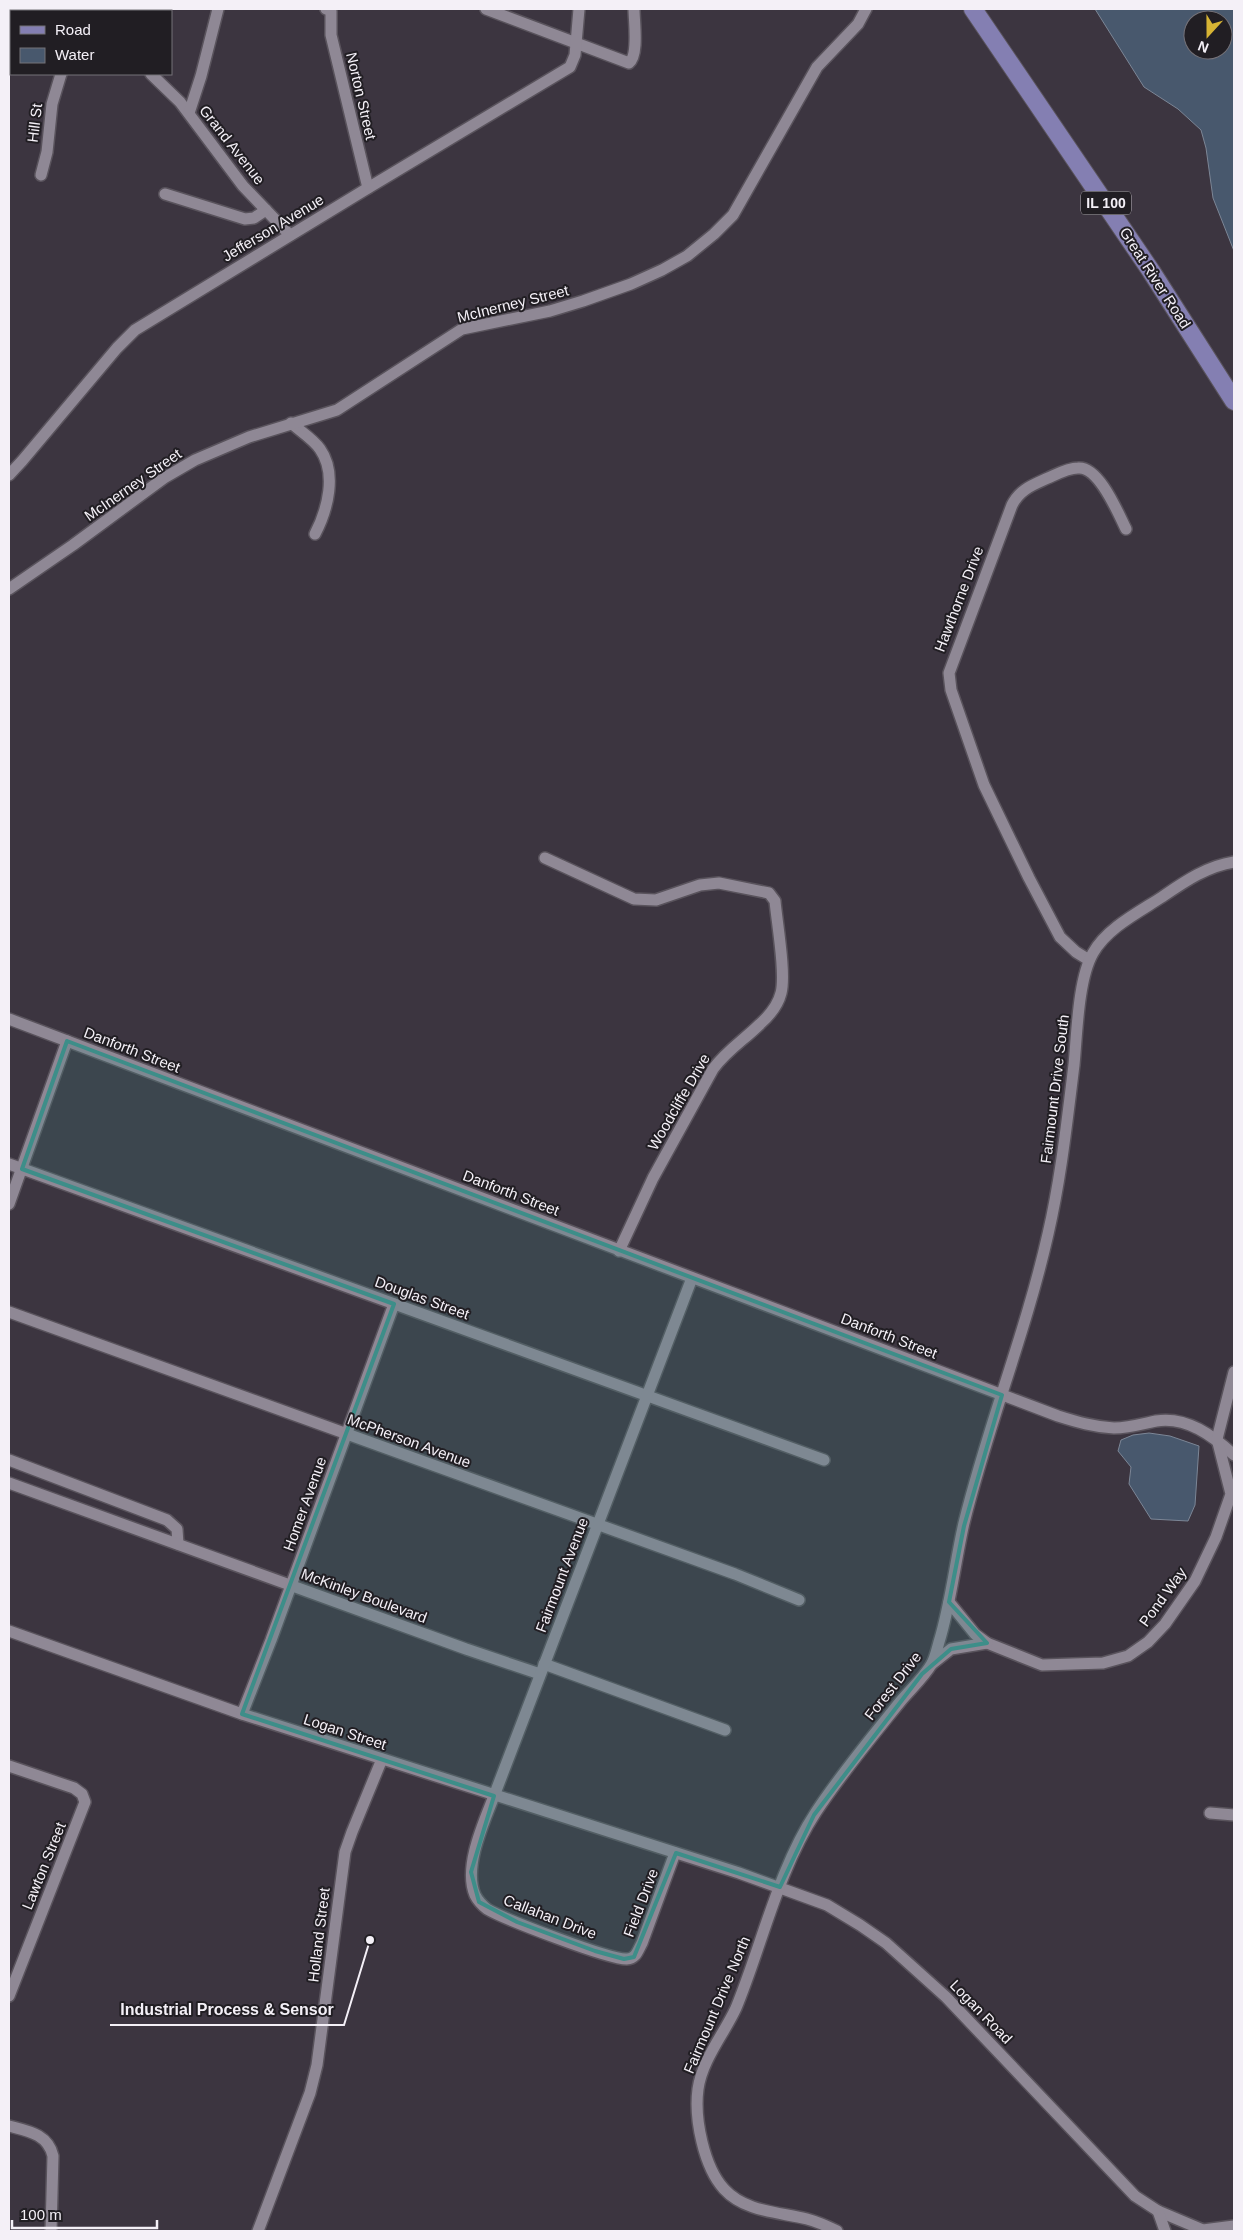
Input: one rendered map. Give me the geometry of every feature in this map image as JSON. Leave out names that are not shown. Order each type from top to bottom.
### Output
[{"type":"main road","name":"Great River Road","points":[[972,9],[1146,263],[1234,401]]},
{"type":"street","points":[[188,113],[201,76],[218,9]]},
{"type":"street","points":[[486,9],[629,63],[634,60],[635,52],[634,9]]},
{"type":"street","name":"Jefferson Avenue","points":[[9,474],[117,348],[135,330],[570,67],[574,62],[577,44],[579,9]]},
{"type":"street","name":"McInerney Street","points":[[9,589],[174,472],[221,448],[291,423],[337,410],[462,329],[550,311],[583,301],[632,284],[687,256],[714,234],[733,215],[816,67],[858,24],[866,9]]},
{"type":"street","name":"Norton Street","points":[[328,10],[334,50],[368,188]]},
{"type":"street","name":"Hill St","points":[[40,175],[47,152],[52,104],[61,75]]},
{"type":"street","name":"Grand Avenue","points":[[152,75],[188,113],[223,162],[290,235]]},
{"type":"street","points":[[166,194],[245,219],[254,218],[266,210]]},
{"type":"street","points":[[291,423],[319,447],[328,463],[327,500],[314,534]]},
{"type":"street","name":"Hawthorne Drive","points":[[1089,960],[1076,952],[1060,937],[1018,854],[984,784],[951,690],[949,673],[1012,504],[1020,492],[1061,472],[1084,468],[1094,474],[1100,482],[1126,529]]},
{"type":"street","name":"Woodcliffe Drive","points":[[545,858],[634,899],[656,900],[700,885],[719,883],[769,893],[776,901],[782,973],[782,987],[779,998],[769,1014],[723,1055],[713,1069],[653,1178],[619,1251]]},
{"type":"street","name":"Fairmount Drive South","points":[[1002,1395],[1018,1348],[1054,1208],[1063,1150],[1081,995],[1089,960],[1101,941],[1110,932],[1149,905],[1205,870],[1234,862]]},
{"type":"street","name":"Danforth Street","points":[[9,1019],[619,1251],[1083,1424],[1116,1428],[1170,1420],[1188,1424],[1217,1439],[1234,1455]]},
{"type":"street","points":[[9,1204],[67,1041]]},
{"type":"street","name":"Douglas Street","points":[[9,1164],[824,1460]]},
{"type":"street","name":"Fairmount Avenue","points":[[472,1886],[472,1862],[494,1796],[692,1278]]},
{"type":"street","name":"Homer Avenue","points":[[242,1714],[292,1585],[394,1304]]},
{"type":"street","name":"McPherson Avenue","points":[[9,1312],[799,1600]]},
{"type":"street","name":"Pond Way","points":[[949,1602],[975,1634],[987,1643],[1042,1665],[1103,1663],[1128,1656],[1148,1642],[1165,1624],[1194,1582],[1216,1537],[1233,1491],[1217,1439],[1234,1372]]},
{"type":"street","name":"Forest Drive","points":[[780,1887],[793,1853],[814,1815],[896,1707],[932,1664],[949,1602],[964,1526],[1002,1395]]},
{"type":"street","points":[[9,1460],[167,1520],[177,1529],[178,1544]]},
{"type":"street","name":"McKinley Boulevard","points":[[9,1483],[466,1649],[542,1669],[724,1730]]},
{"type":"street","name":"Logan Street","points":[[9,1632],[242,1714],[675,1853]]},
{"type":"street","points":[[932,1664],[951,1649],[987,1643]]},
{"type":"street","name":"Holland Street","points":[[258,2231],[310,2092],[318,2065],[345,1852],[382,1759]]},
{"type":"street","name":"Lawton Street","points":[[9,1766],[74,1788],[82,1794],[85,1802],[9,1996]]},
{"type":"street","points":[[1210,1814],[1234,1815]]},
{"type":"street","name":"Logan Road","points":[[675,1853],[780,1887],[837,1910],[886,1943],[914,1966],[1008,2061],[1135,2196],[1158,2211],[1202,2231],[1234,2226]]},
{"type":"street","name":"Field Drive","points":[[628,1959],[637,1954],[642,1943],[675,1853]]},
{"type":"street","name":"Callahan Drive","points":[[472,1886],[479,1902],[494,1912],[595,1951],[628,1959]]},
{"type":"street","name":"Fairmount Drive North","points":[[780,1887],[750,1975],[733,2015],[700,2082],[698,2106],[701,2132],[712,2170],[730,2195],[764,2211],[805,2218],[837,2231]]},
{"type":"street","points":[[9,2126],[40,2136],[48,2142],[51,2148],[53,2156],[52,2231]]},
{"type":"street","points":[[1158,2211],[1165,2231]]},
{"type":"highlighted area","points":[[67,1041],[1002,1395],[964,1526],[949,1602],[987,1643],[951,1649],[922,1674],[814,1815],[780,1887],[676,1853],[634,1957],[624,1959],[595,1951],[517,1922],[479,1902],[471,1872],[494,1796],[242,1714],[394,1304],[22,1169]]},
{"type":"water","points":[[1095,9],[1234,9],[1234,251],[1213,198],[1206,148],[1201,130],[1178,109],[1144,87]]},
{"type":"water","points":[[1149,1433],[1170,1436],[1199,1446],[1195,1505],[1188,1521],[1151,1519],[1129,1484],[1131,1467],[1118,1451],[1121,1440],[1133,1435]]},
{"type":"place","name":"Industrial Process & Sensor","points":[[370,1940]]}]
